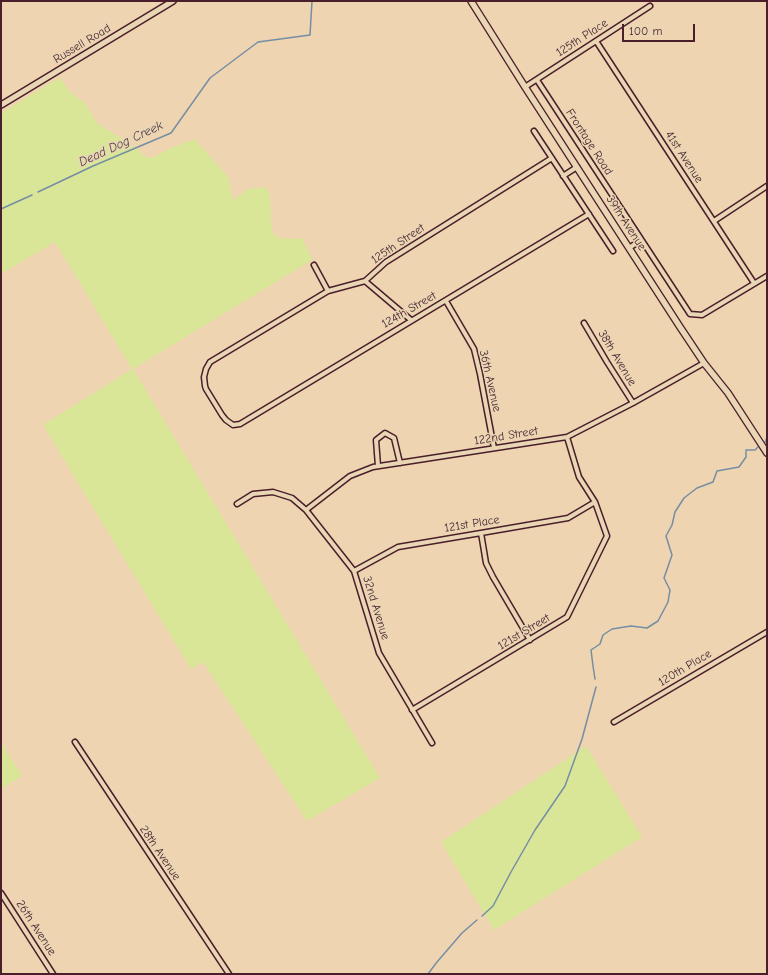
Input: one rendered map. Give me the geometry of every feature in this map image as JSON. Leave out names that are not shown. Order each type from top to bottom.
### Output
[{"type":"main road","name":"39th Avenue","points":[[471,1],[704,363],[728,393],[767,453]]},
{"type":"street","name":"Russell Road","points":[[1,105],[174,1]]},
{"type":"street","name":"125th Place","points":[[525,87],[650,6]]},
{"type":"street","name":"41st Avenue","points":[[596,41],[754,283]]},
{"type":"street","name":"Frontage Road","points":[[536,80],[690,314],[702,315],[754,283]]},
{"type":"street","points":[[534,131],[613,251]]},
{"type":"street","name":"125th Street","points":[[240,424],[233,425],[226,420],[206,389],[204,377],[210,362],[328,291],[365,281],[386,262],[552,158]]},
{"type":"street","points":[[563,176],[577,167]]},
{"type":"street","points":[[714,221],[767,186]]},
{"type":"street","name":"124th Street","points":[[240,424],[589,214]]},
{"type":"street","points":[[629,248],[641,240]]},
{"type":"street","points":[[314,266],[328,291]]},
{"type":"street","points":[[754,283],[767,276]]},
{"type":"street","points":[[365,281],[411,320]]},
{"type":"street","name":"36th Avenue","points":[[446,301],[474,349],[494,448]]},
{"type":"street","name":"38th Avenue","points":[[584,323],[633,403]]},
{"type":"street","name":"122nd Street","points":[[306,510],[350,476],[373,467],[567,437],[633,403],[704,363]]},
{"type":"street","points":[[378,466],[376,440],[385,433],[394,438],[400,463]]},
{"type":"street","points":[[567,437],[579,477],[596,502]]},
{"type":"street","name":"32nd Avenue","points":[[237,504],[253,494],[273,492],[292,498],[306,510],[354,571],[379,653],[432,743]]},
{"type":"street","name":"121st Place","points":[[354,571],[398,546],[568,518],[596,502]]},
{"type":"street","name":"121st Street","points":[[412,710],[567,617],[607,536],[596,502]]},
{"type":"street","points":[[481,533],[486,562],[493,577],[530,640]]},
{"type":"street","name":"120th Place","points":[[614,722],[767,632]]},
{"type":"street","name":"28th Avenue","points":[[75,742],[229,974]]},
{"type":"street","name":"26th Avenue","points":[[1,892],[53,974]]},
{"type":"green space","points":[[57,79],[61,79],[68,90],[85,103],[97,123],[143,153],[141,155],[152,158],[173,147],[195,139],[228,177],[233,200],[248,189],[266,187],[270,195],[272,231],[278,238],[303,239],[312,260],[133,369],[380,778],[307,821],[203,662],[191,669],[43,425],[132,369],[55,242],[1,274],[1,113]]},
{"type":"green space","points":[[1,742],[22,776],[1,789]]},
{"type":"green space","points":[[586,746],[642,837],[494,930],[441,842]]},
{"type":"waterway","name":"Dead Dog Creek","points":[[38,192],[93,166],[171,133],[210,78],[258,42],[310,35],[312,1]]},
{"type":"waterway","name":"Dead Dog Creek","points":[[1,209],[32,195]]},
{"type":"waterway","points":[[765,442],[767,436]]},
{"type":"waterway","points":[[595,679],[591,650],[600,644],[603,635],[612,629],[631,626],[647,628],[658,621],[668,602],[670,590],[664,578],[672,555],[666,536],[672,525],[675,512],[684,498],[697,488],[713,482],[717,471],[739,467],[746,457],[746,450],[755,450],[758,447]]},
{"type":"waterway","points":[[482,916],[493,906],[535,830],[565,786],[582,739],[596,687]]},
{"type":"waterway","points":[[428,974],[462,933],[477,920]]}]
